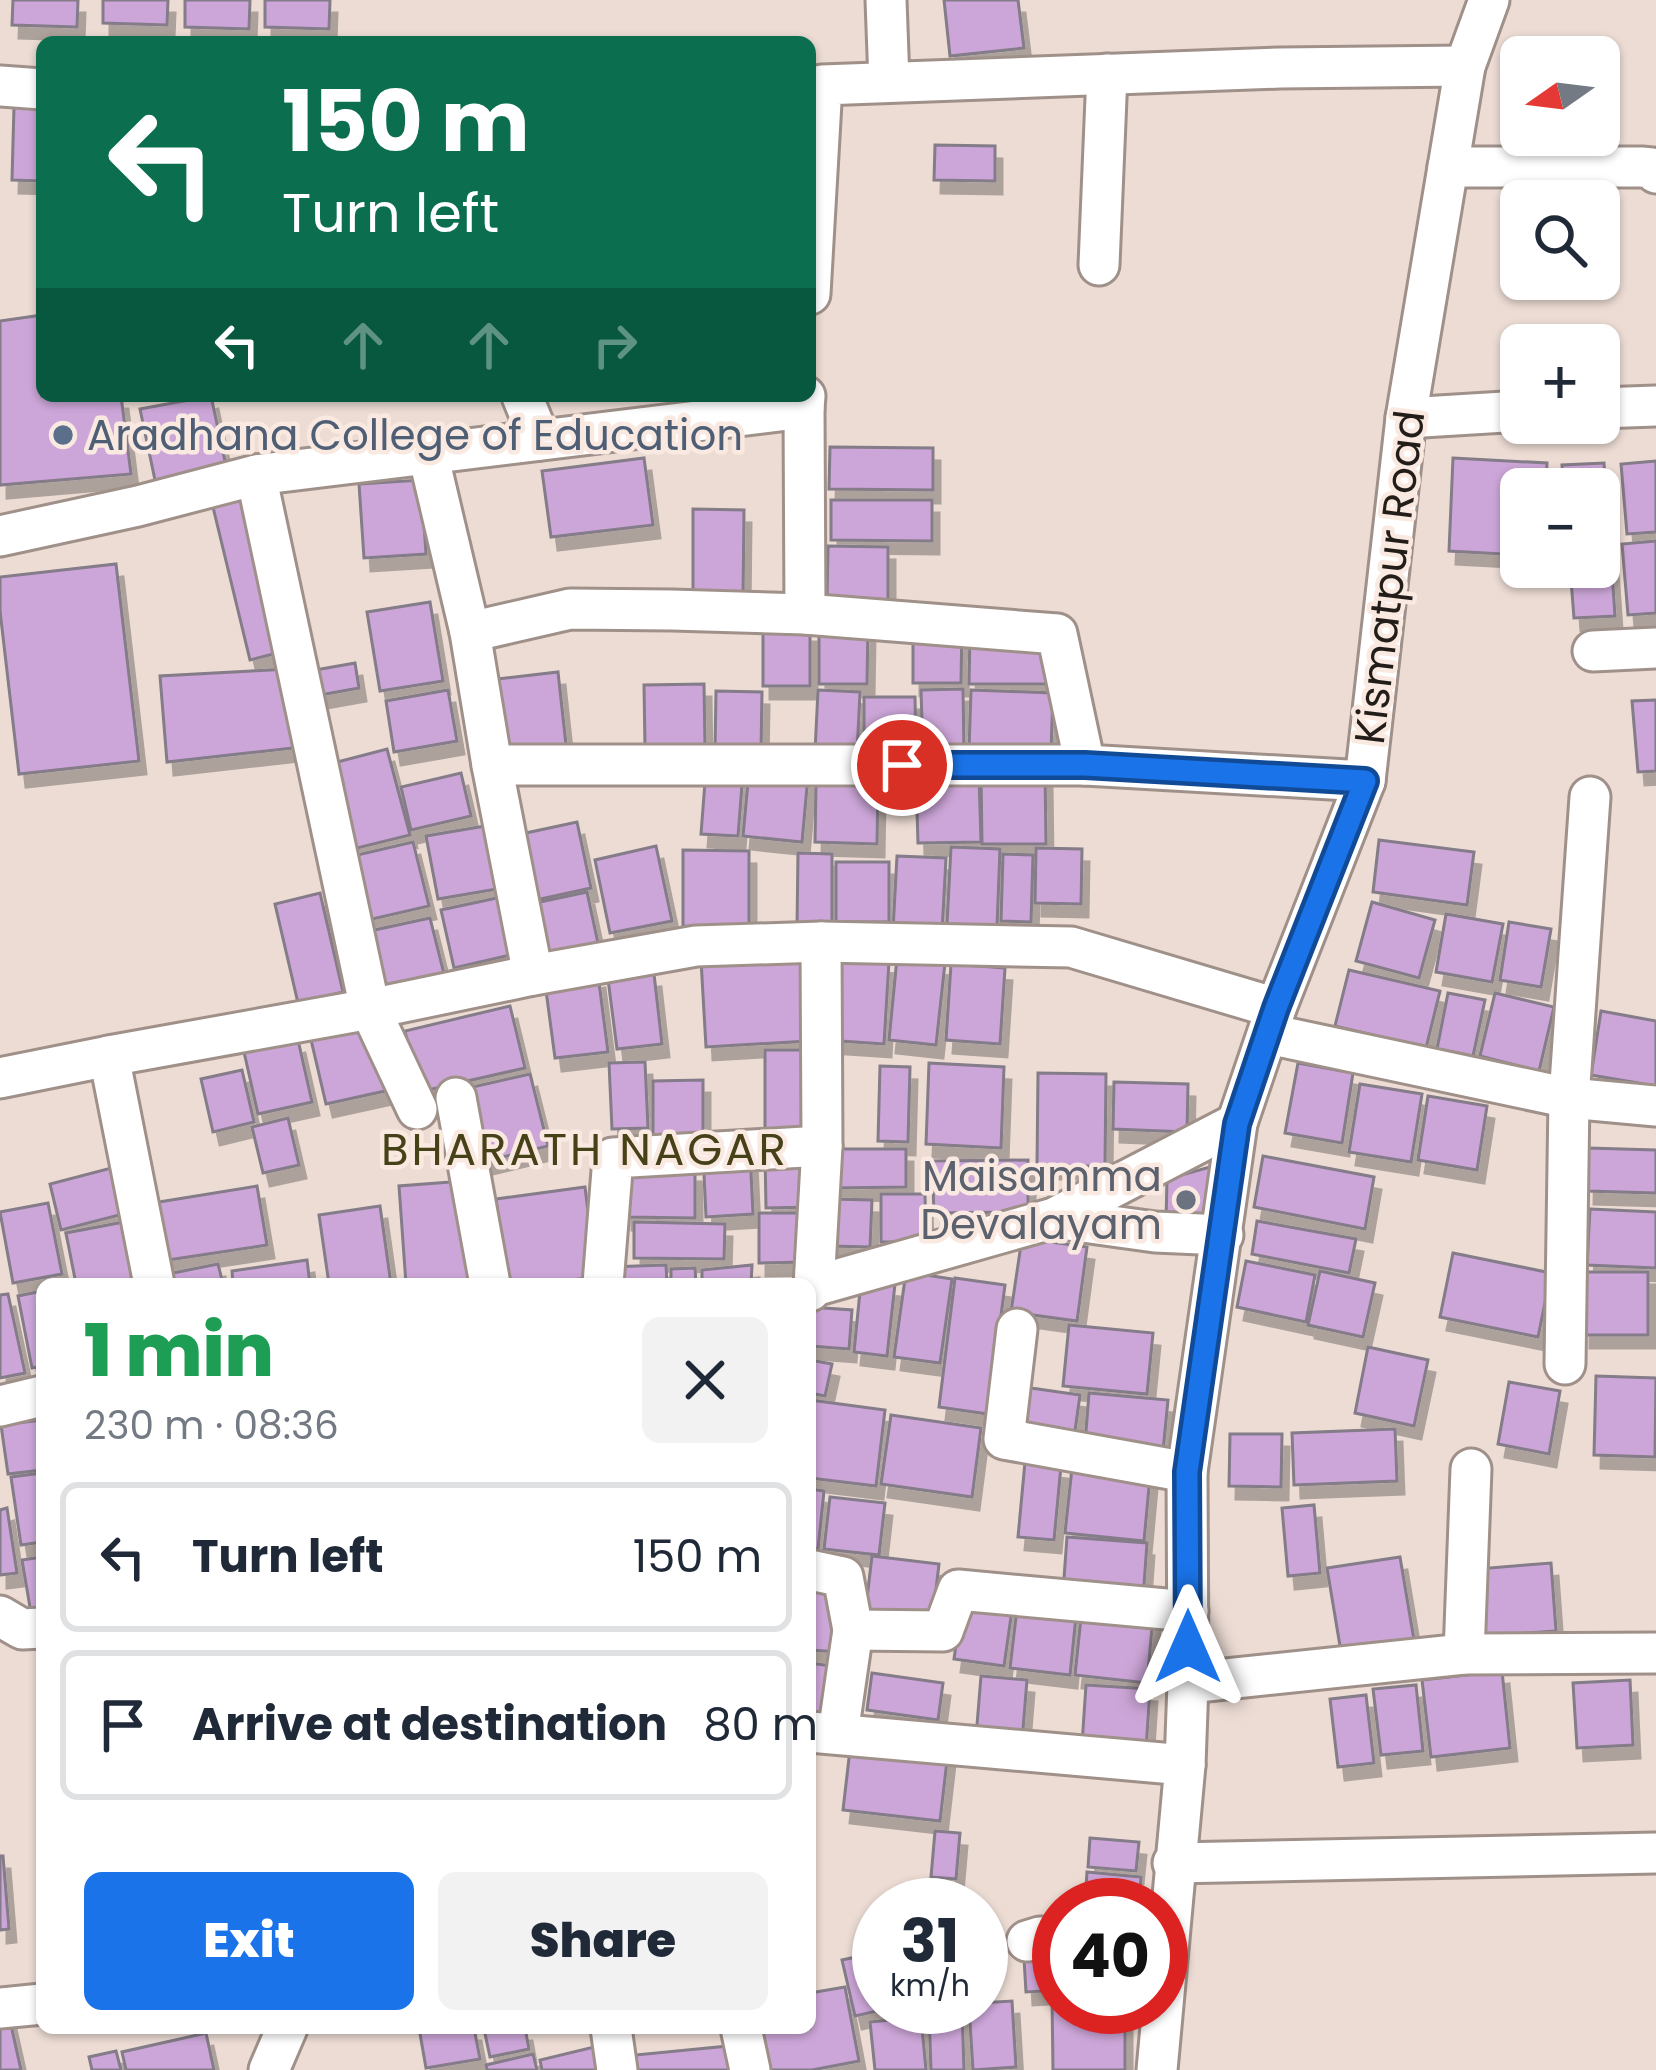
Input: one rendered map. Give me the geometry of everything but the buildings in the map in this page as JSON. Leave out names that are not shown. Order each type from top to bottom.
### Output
[{"type":"street","points":[[886,0],[890,82]]},
{"type":"street","name":"Kismatpur Road","points":[[1171,1878],[1188,1682],[1187,1472],[1237,1124],[1365,781],[1406,418],[1465,66],[1489,0]]},
{"type":"street","points":[[816,86],[1465,66]]},
{"type":"street","points":[[1099,265],[1108,74]]},
{"type":"street","points":[[0,86],[36,89]]},
{"type":"street","points":[[1448,167],[1642,167],[1656,173]]},
{"type":"street","points":[[525,402],[540,440]]},
{"type":"street","points":[[0,536],[256,475],[804,402],[805,614]]},
{"type":"street","points":[[1620,407],[1656,406]]},
{"type":"street","points":[[1406,418],[1500,412]]},
{"type":"street","points":[[428,454],[470,632],[532,975]]},
{"type":"street","points":[[256,475],[370,1010],[417,1109]]},
{"type":"street","points":[[470,632],[570,609],[805,614],[1057,634],[1085,765]]},
{"type":"street","points":[[1593,651],[1656,648]]},
{"type":"street","points":[[492,765],[1085,765],[1365,781]]},
{"type":"street","points":[[1565,1364],[1569,1098],[1590,797]]},
{"type":"street","points":[[813,1278],[821,1146],[820,942]]},
{"type":"street","points":[[0,1078],[696,946],[820,942],[1072,947],[1273,1021],[1569,1098],[1656,1106]]},
{"type":"street","points":[[109,1057],[153,1278]]},
{"type":"street","points":[[456,1098],[489,1278]]},
{"type":"street","points":[[816,1287],[1054,1218],[1237,1124]]},
{"type":"street","points":[[603,1278],[613,1158],[821,1146]]},
{"type":"street","points":[[1054,1218],[1155,1232],[1223,1235]]},
{"type":"street","points":[[1017,1329],[1004,1439],[1187,1472]]},
{"type":"street","points":[[0,1406],[36,1397]]},
{"type":"street","points":[[1464,1654],[1471,1468]]},
{"type":"street","points":[[816,1571],[844,1576],[854,1630],[824,1733],[1184,1765]]},
{"type":"street","points":[[854,1630],[943,1631],[958,1590],[1188,1611]]},
{"type":"street","points":[[0,1616],[22,1629],[36,1628]]},
{"type":"street","points":[[1188,1682],[1464,1654],[1656,1653]]},
{"type":"street","points":[[1173,1863],[1656,1853]]},
{"type":"street","points":[[0,2008],[36,2005]]},
{"type":"street","points":[[269,2070],[284,2034]]},
{"type":"street","points":[[612,2034],[616,2070]]},
{"type":"street","points":[[742,2034],[751,2070]]},
{"type":"street","name":"Kismatpur Road","points":[[1156,2070],[1158,2034]]},
{"type":"place","name":"Aradhana College of Education","points":[[63,435]]},
{"type":"place","name":"Maisamma Devalayam","points":[[1186,1200]]},
{"type":"district","name":"BHARATH NAGAR","points":[[585,1149]]},
{"type":"route","points":[[902,765],[1085,765],[1365,781],[1276,1008],[1237,1124],[1187,1472],[1188,1647]]}]
